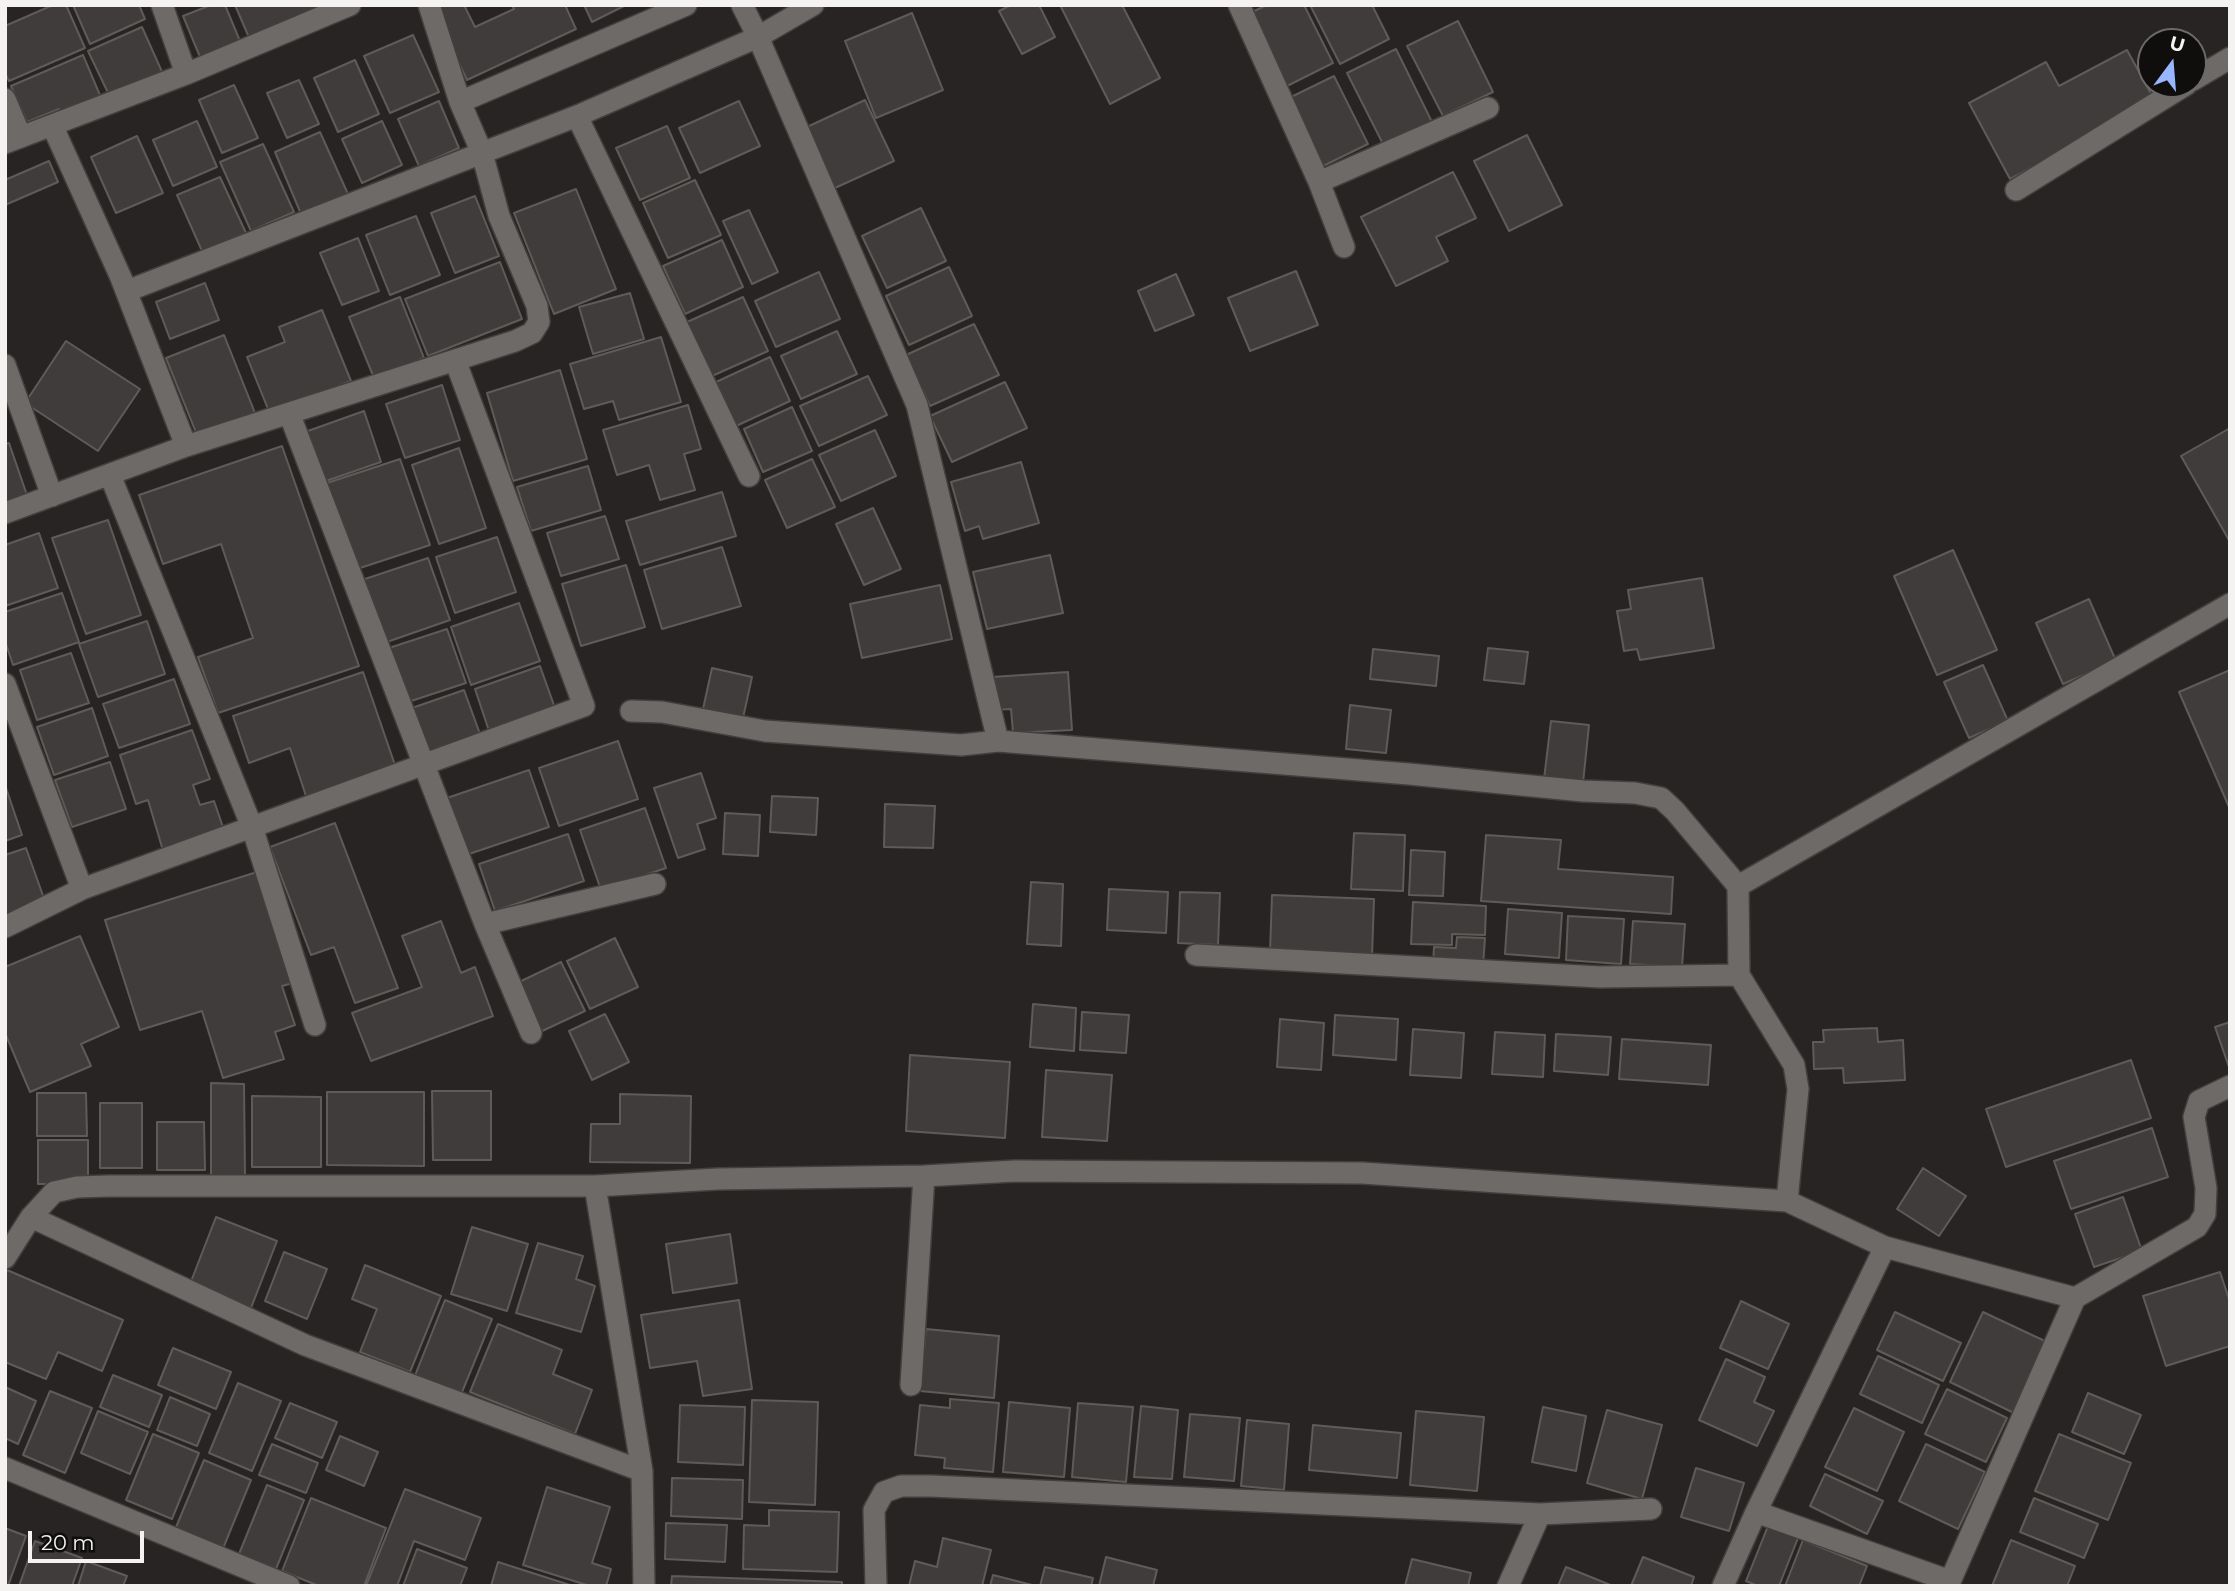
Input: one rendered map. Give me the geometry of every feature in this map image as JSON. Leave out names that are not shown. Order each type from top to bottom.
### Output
[{"type":"street","points":[[162,5],[186,74]]},
{"type":"street","points":[[5,99],[13,140],[186,74],[349,5]]},
{"type":"street","points":[[5,513],[186,446],[515,341],[532,333],[539,322],[537,306],[499,216],[482,153],[460,102],[429,5]]},
{"type":"street","points":[[460,102],[686,5]]},
{"type":"street","points":[[742,5],[917,405],[998,741]]},
{"type":"street","points":[[52,125],[127,291],[577,116],[758,37],[813,5]]},
{"type":"street","points":[[1238,5],[1319,182],[1344,247]]},
{"type":"street","points":[[2207,72],[2230,58]]},
{"type":"street","points":[[2016,190],[2164,98]]},
{"type":"street","points":[[1319,182],[1488,108]]},
{"type":"street","points":[[577,116],[749,476]]},
{"type":"street","points":[[114,261],[186,446]]},
{"type":"street","points":[[5,927],[82,889],[584,706],[455,360]]},
{"type":"street","points":[[5,365],[52,496]]},
{"type":"street","points":[[289,413],[485,924],[531,1033]]},
{"type":"street","points":[[110,475],[252,827],[315,1025]]},
{"type":"street","points":[[1738,886],[2230,604]]},
{"type":"street","points":[[5,684],[82,889]]},
{"type":"street","points":[[631,711],[662,712],[765,731],[961,745],[998,741],[1409,774],[1583,791],[1635,793],[1661,798],[1738,886],[1739,975],[1794,1065],[1798,1089],[1787,1201]]},
{"type":"street","points":[[485,924],[655,884]]},
{"type":"street","points":[[1196,955],[1600,978],[1739,975]]},
{"type":"street","points":[[1756,1512],[1949,1583],[2074,1298],[2197,1227],[2205,1214],[2206,1188],[2194,1117],[2199,1101],[2230,1086]]},
{"type":"street","points":[[5,1258],[31,1217],[54,1192],[77,1187],[595,1186],[718,1178],[925,1176],[1015,1171],[1362,1173],[1787,1201],[1885,1247],[2074,1298]]},
{"type":"street","points":[[911,1385],[925,1176]]},
{"type":"street","points":[[595,1186],[642,1471],[644,1586]]},
{"type":"street","points":[[31,1217],[305,1345],[642,1471]]},
{"type":"street","points":[[1723,1586],[1756,1512],[1885,1247]]},
{"type":"street","points":[[5,1468],[289,1586]]},
{"type":"street","points":[[876,1586],[874,1510],[884,1492],[901,1486],[1540,1514],[1651,1509]]},
{"type":"street","points":[[1508,1586],[1540,1514]]},
{"type":"building","points":[[53,5],[66,5],[85,48],[9,81],[5,73],[5,26]]},
{"type":"building","points":[[73,5],[139,5],[145,19],[90,44]]},
{"type":"building","points":[[211,5],[225,5],[240,41],[200,57],[183,16]]},
{"type":"building","points":[[235,5],[335,5],[250,40]]},
{"type":"building","points":[[431,5],[464,5],[475,27],[514,9],[512,5],[565,5],[576,29],[467,80]]},
{"type":"building","points":[[584,5],[626,5],[592,22]]},
{"type":"building","points":[[1011,5],[1039,5],[1055,37],[1022,54],[999,11]]},
{"type":"building","points":[[1060,5],[1122,5],[1160,78],[1110,104]]},
{"type":"building","points":[[1267,5],[1304,5],[1333,63],[1287,86],[1250,13]]},
{"type":"building","points":[[1310,5],[1372,5],[1389,39],[1340,64]]},
{"type":"building","points":[[912,13],[943,90],[876,118],[845,41]]},
{"type":"building","points":[[1458,21],[1493,92],[1443,116],[1407,46]]},
{"type":"building","points":[[142,27],[163,74],[110,97],[88,51]]},
{"type":"building","points":[[413,35],[439,92],[390,113],[364,56]]},
{"type":"building","points":[[1396,49],[1432,122],[1384,146],[1347,73]]},
{"type":"building","points":[[2127,50],[2137,68],[2137,98],[2153,98],[2156,103],[2010,179],[1969,103],[2046,62],[2059,86]]},
{"type":"building","points":[[83,55],[102,100],[63,118],[59,109],[27,122],[11,86]]},
{"type":"building","points":[[355,60],[379,114],[338,132],[314,78]]},
{"type":"building","points":[[1334,76],[1368,144],[1323,166],[1289,98]]},
{"type":"building","points":[[299,80],[319,124],[287,138],[267,93]]},
{"type":"building","points":[[234,85],[258,138],[222,153],[199,100]]},
{"type":"building","points":[[865,100],[894,161],[835,188],[807,127]]},
{"type":"building","points":[[439,101],[459,148],[419,166],[398,119]]},
{"type":"building","points":[[739,101],[760,146],[700,173],[679,128]]},
{"type":"building","points":[[197,121],[217,167],[173,186],[153,140]]},
{"type":"building","points":[[382,121],[402,165],[362,183],[342,139]]},
{"type":"building","points":[[667,126],[690,178],[640,200],[616,148]]},
{"type":"building","points":[[320,132],[348,194],[301,214],[275,152]]},
{"type":"building","points":[[1527,135],[1562,205],[1509,231],[1474,161]]},
{"type":"building","points":[[137,136],[163,193],[116,213],[91,157]]},
{"type":"building","points":[[263,144],[294,212],[251,231],[220,162]]},
{"type":"building","points":[[49,161],[58,182],[5,205],[5,180]]},
{"type":"building","points":[[1453,172],[1476,218],[1436,237],[1448,261],[1396,286],[1361,217]]},
{"type":"building","points":[[220,177],[246,233],[202,251],[177,195]]},
{"type":"building","points":[[695,180],[721,235],[668,258],[643,203]]},
{"type":"building","points":[[576,189],[616,289],[554,314],[514,213]]},
{"type":"building","points":[[475,196],[499,256],[455,273],[431,213]]},
{"type":"building","points":[[921,208],[946,261],[887,288],[862,236]]},
{"type":"building","points":[[749,210],[778,272],[752,284],[723,221]]},
{"type":"building","points":[[416,216],[440,275],[390,295],[366,235]]},
{"type":"building","points":[[358,238],[379,291],[342,305],[320,253]]},
{"type":"building","points":[[722,240],[743,287],[685,314],[663,266]]},
{"type":"building","points":[[500,262],[522,319],[428,356],[405,299]]},
{"type":"building","points":[[949,267],[972,316],[909,345],[886,296]]},
{"type":"building","points":[[1296,271],[1318,325],[1250,351],[1228,298]]},
{"type":"building","points":[[819,272],[840,319],[776,347],[755,301]]},
{"type":"building","points":[[1176,274],[1194,315],[1155,331],[1138,291]]},
{"type":"building","points":[[205,283],[219,320],[170,339],[156,302]]},
{"type":"building","points":[[630,293],[644,339],[593,354],[579,307]]},
{"type":"building","points":[[400,297],[424,358],[374,378],[349,317]]},
{"type":"building","points":[[743,297],[768,351],[712,376],[687,322]]},
{"type":"building","points":[[322,310],[351,381],[270,414],[247,357],[285,342],[279,327]]},
{"type":"building","points":[[974,324],[999,375],[930,406],[906,355]]},
{"type":"building","points":[[837,331],[857,374],[801,399],[781,356]]},
{"type":"building","points":[[224,335],[255,413],[197,435],[166,358]]},
{"type":"building","points":[[661,337],[681,402],[619,420],[613,401],[584,409],[570,364]]},
{"type":"building","points":[[66,341],[140,389],[98,451],[25,403]]},
{"type":"building","points":[[770,357],[790,401],[736,426],[716,382]]},
{"type":"building","points":[[560,370],[587,459],[513,481],[487,393]]},
{"type":"building","points":[[868,376],[887,415],[819,446],[800,406]]},
{"type":"building","points":[[1005,382],[1027,428],[952,462],[930,416]]},
{"type":"building","points":[[442,385],[460,440],[405,458],[386,404]]},
{"type":"building","points":[[688,405],[701,449],[684,454],[695,490],[660,500],[649,465],[617,475],[603,430]]},
{"type":"building","points":[[792,407],[812,451],[763,472],[744,429]]},
{"type":"building","points":[[364,411],[381,462],[323,482],[305,432]]},
{"type":"building","points":[[2230,428],[2230,542],[2181,456]]},
{"type":"building","points":[[875,430],[896,476],[841,501],[819,455]]},
{"type":"building","points":[[9,443],[29,501],[5,509],[5,444]]},
{"type":"building","points":[[282,446],[359,666],[218,713],[198,657],[253,638],[221,544],[163,564],[139,495]]},
{"type":"building","points":[[459,448],[486,528],[439,544],[412,465]]},
{"type":"building","points":[[400,459],[430,545],[354,570],[324,484]]},
{"type":"building","points":[[812,459],[835,507],[787,528],[765,480]]},
{"type":"building","points":[[1021,462],[1039,523],[983,539],[979,526],[965,531],[951,482]]},
{"type":"building","points":[[588,466],[601,510],[531,531],[517,487]]},
{"type":"building","points":[[722,492],[736,536],[640,565],[626,521]]},
{"type":"building","points":[[873,508],[901,569],[864,585],[836,524]]},
{"type":"building","points":[[605,516],[619,559],[561,576],[547,533]]},
{"type":"building","points":[[108,520],[141,615],[86,634],[52,538]]},
{"type":"building","points":[[39,533],[58,588],[5,606],[5,545]]},
{"type":"building","points":[[497,537],[516,592],[455,613],[436,557]]},
{"type":"building","points":[[722,547],[741,606],[662,629],[644,570]]},
{"type":"building","points":[[1953,550],[1997,650],[1937,675],[1894,576]]},
{"type":"building","points":[[1050,555],[1063,613],[987,629],[973,572]]},
{"type":"building","points":[[428,558],[450,620],[384,643],[362,580]]},
{"type":"building","points":[[626,565],[645,627],[581,646],[562,584]]},
{"type":"building","points":[[1702,578],[1714,648],[1640,660],[1637,649],[1624,651],[1617,611],[1631,609],[1628,590]]},
{"type":"building","points":[[940,585],[952,639],[862,658],[850,604]]},
{"type":"building","points":[[62,593],[79,642],[13,665],[5,641],[5,612]]},
{"type":"building","points":[[2089,599],[2116,661],[2063,684],[2036,623]]},
{"type":"building","points":[[519,603],[540,661],[471,685],[451,627]]},
{"type":"building","points":[[147,621],[165,674],[98,697],[79,644]]},
{"type":"building","points":[[447,629],[466,683],[408,702],[389,648]]},
{"type":"building","points":[[1488,648],[1528,652],[1524,684],[1484,680]]},
{"type":"building","points":[[1373,649],[1439,656],[1436,686],[1370,679]]},
{"type":"building","points":[[71,653],[89,703],[37,720],[20,670]]},
{"type":"building","points":[[1983,665],[2008,721],[1969,738],[1944,682]]},
{"type":"building","points":[[540,666],[555,708],[489,731],[475,689]]},
{"type":"building","points":[[712,668],[752,677],[743,718],[703,709]]},
{"type":"building","points":[[2230,670],[2230,806],[2229,807],[2179,692]]},
{"type":"building","points":[[363,672],[396,768],[307,799],[290,748],[249,763],[233,716]]},
{"type":"building","points":[[1068,672],[1072,730],[1013,733],[1011,709],[994,710],[992,677]]},
{"type":"building","points":[[174,679],[190,724],[119,748],[103,704]]},
{"type":"building","points":[[464,690],[480,734],[427,752],[412,708]]},
{"type":"building","points":[[1350,705],[1391,710],[1386,753],[1346,749]]},
{"type":"building","points":[[92,708],[108,756],[54,775],[37,727]]},
{"type":"building","points":[[1551,721],[1589,725],[1583,783],[1544,779]]},
{"type":"building","points":[[192,730],[210,779],[193,785],[200,805],[214,801],[225,833],[164,854],[148,800],[136,804],[120,755]]},
{"type":"building","points":[[618,741],[638,799],[559,826],[539,768]]},
{"type":"building","points":[[110,762],[126,809],[72,827],[55,780]]},
{"type":"building","points":[[529,770],[549,827],[466,855],[447,798]]},
{"type":"building","points":[[701,773],[716,818],[697,824],[705,849],[678,858],[654,788]]},
{"type":"building","points":[[5,785],[22,835],[5,841]]},
{"type":"building","points":[[772,796],[818,798],[816,835],[770,832]]},
{"type":"building","points":[[885,804],[935,806],[933,848],[884,847]]},
{"type":"building","points":[[645,808],[666,868],[601,890],[580,830]]},
{"type":"building","points":[[725,813],[760,815],[758,856],[723,854]]},
{"type":"building","points":[[335,823],[398,988],[355,1003],[334,947],[311,955],[270,847]]},
{"type":"building","points":[[1354,833],[1405,835],[1403,891],[1351,889]]},
{"type":"building","points":[[568,834],[584,881],[495,911],[479,864]]},
{"type":"building","points":[[1486,835],[1561,840],[1558,869],[1673,877],[1671,914],[1481,901]]},
{"type":"building","points":[[26,848],[46,904],[5,918],[5,855]]},
{"type":"building","points":[[1411,850],[1445,852],[1443,896],[1409,895]]},
{"type":"building","points":[[257,872],[293,983],[282,986],[295,1025],[275,1032],[284,1059],[223,1078],[202,1011],[140,1030],[105,920]]},
{"type":"building","points":[[1031,882],[1063,884],[1061,946],[1027,944]]},
{"type":"building","points":[[1109,889],[1168,892],[1166,933],[1107,930]]},
{"type":"building","points":[[1180,892],[1220,893],[1218,945],[1178,943]]},
{"type":"building","points":[[1272,895],[1374,899],[1372,957],[1270,952]]},
{"type":"building","points":[[1413,902],[1486,906],[1485,935],[1452,934],[1452,945],[1411,944]]},
{"type":"building","points":[[1508,909],[1562,913],[1559,958],[1505,954]]},
{"type":"building","points":[[1568,916],[1624,919],[1621,964],[1566,960]]},
{"type":"building","points":[[441,921],[461,973],[475,967],[493,1016],[371,1061],[352,1013],[422,987],[402,936]]},
{"type":"building","points":[[1633,921],[1685,924],[1682,967],[1630,964]]},
{"type":"building","points":[[80,936],[119,1027],[81,1044],[91,1066],[30,1092],[5,1033],[5,967]]},
{"type":"building","points":[[1457,937],[1485,938],[1483,966],[1433,965],[1434,947],[1456,948]]},
{"type":"building","points":[[615,938],[638,987],[590,1009],[567,961]]},
{"type":"building","points":[[561,962],[585,1011],[540,1032],[517,983]]},
{"type":"building","points":[[1033,1004],[1076,1008],[1074,1051],[1030,1047]]},
{"type":"building","points":[[1082,1012],[1129,1015],[1126,1053],[1080,1050]]},
{"type":"building","points":[[605,1014],[629,1062],[592,1080],[569,1031]]},
{"type":"building","points":[[1335,1015],[1398,1019],[1396,1060],[1333,1055]]},
{"type":"building","points":[[1280,1019],[1324,1023],[1321,1070],[1277,1067]]},
{"type":"building","points":[[2230,1022],[2230,1070],[2215,1027]]},
{"type":"building","points":[[1877,1028],[1878,1042],[1903,1040],[1905,1080],[1844,1083],[1843,1068],[1814,1069],[1813,1042],[1824,1042],[1823,1030]]},
{"type":"building","points":[[1413,1029],[1464,1033],[1461,1078],[1410,1075]]},
{"type":"building","points":[[1495,1032],[1545,1035],[1543,1077],[1492,1074]]},
{"type":"building","points":[[1556,1034],[1611,1037],[1608,1075],[1554,1071]]},
{"type":"building","points":[[1622,1039],[1711,1045],[1708,1085],[1619,1079]]},
{"type":"building","points":[[910,1055],[1010,1062],[1005,1138],[906,1131]]},
{"type":"building","points":[[2131,1060],[2151,1118],[2006,1167],[1986,1109]]},
{"type":"building","points":[[1046,1070],[1112,1075],[1107,1141],[1042,1137]]},
{"type":"building","points":[[211,1083],[244,1084],[245,1176],[211,1177]]},
{"type":"building","points":[[432,1091],[491,1091],[491,1160],[433,1160]]},
{"type":"building","points":[[327,1092],[424,1092],[424,1166],[327,1165]]},
{"type":"building","points":[[37,1093],[86,1093],[87,1136],[37,1136]]},
{"type":"building","points":[[620,1094],[691,1096],[690,1163],[590,1162],[591,1124],[620,1124]]},
{"type":"building","points":[[252,1096],[321,1097],[321,1167],[252,1167]]},
{"type":"building","points":[[100,1103],[142,1103],[142,1168],[100,1168]]},
{"type":"building","points":[[157,1122],[204,1122],[205,1170],[157,1170]]},
{"type":"building","points":[[2152,1128],[2168,1177],[2071,1209],[2054,1161]]},
{"type":"building","points":[[38,1140],[88,1140],[88,1184],[38,1184]]},
{"type":"building","points":[[1923,1168],[1966,1196],[1939,1236],[1897,1209]]},
{"type":"building","points":[[2123,1197],[2142,1251],[2094,1267],[2075,1214]]},
{"type":"building","points":[[216,1217],[277,1241],[251,1308],[190,1284]]},
{"type":"building","points":[[472,1227],[528,1244],[507,1311],[451,1294]]},
{"type":"building","points":[[730,1234],[737,1283],[673,1293],[666,1244]]},
{"type":"building","points":[[538,1243],[583,1256],[576,1279],[595,1286],[581,1332],[516,1313]]},
{"type":"building","points":[[284,1252],[327,1269],[307,1319],[265,1301]]},
{"type":"building","points":[[365,1265],[441,1296],[410,1372],[360,1352],[377,1309],[352,1299]]},
{"type":"building","points":[[7,1270],[123,1320],[102,1371],[58,1352],[46,1379],[5,1362]]},
{"type":"building","points":[[2220,1272],[2230,1302],[2230,1346],[2166,1366],[2143,1296]]},
{"type":"building","points":[[445,1300],[492,1319],[460,1397],[414,1378]]},
{"type":"building","points":[[739,1300],[752,1389],[703,1396],[697,1361],[650,1368],[641,1315]]},
{"type":"building","points":[[1741,1301],[1789,1324],[1768,1369],[1720,1348]]},
{"type":"building","points":[[1895,1312],[1961,1343],[1943,1381],[1877,1350]]},
{"type":"building","points":[[1983,1312],[2047,1342],[2014,1413],[1950,1382]]},
{"type":"building","points":[[498,1324],[562,1350],[553,1374],[592,1390],[575,1434],[470,1392]]},
{"type":"building","points":[[926,1329],[999,1336],[994,1398],[920,1391]]},
{"type":"building","points":[[173,1348],[231,1372],[216,1409],[158,1385]]},
{"type":"building","points":[[1878,1356],[1939,1385],[1922,1423],[1860,1394]]},
{"type":"building","points":[[1726,1359],[1765,1377],[1754,1402],[1774,1411],[1757,1446],[1699,1420]]},
{"type":"building","points":[[113,1375],[162,1395],[149,1427],[100,1407]]},
{"type":"building","points":[[238,1383],[281,1401],[252,1471],[209,1453]]},
{"type":"building","points":[[5,1387],[36,1401],[18,1444],[5,1438]]},
{"type":"building","points":[[1947,1389],[2007,1418],[1986,1462],[1925,1434]]},
{"type":"building","points":[[50,1391],[92,1408],[65,1473],[23,1455]]},
{"type":"building","points":[[2088,1393],[2141,1415],[2124,1454],[2072,1432]]},
{"type":"building","points":[[170,1397],[210,1414],[197,1446],[157,1430]]},
{"type":"building","points":[[950,1399],[999,1403],[993,1472],[944,1468],[945,1458],[915,1455],[920,1405],[950,1408]]},
{"type":"building","points":[[752,1400],[818,1402],[815,1505],[749,1502]]},
{"type":"building","points":[[1009,1402],[1070,1408],[1064,1477],[1003,1472]]},
{"type":"building","points":[[290,1403],[337,1422],[322,1458],[275,1438]]},
{"type":"building","points":[[1078,1403],[1133,1407],[1126,1482],[1072,1477]]},
{"type":"building","points":[[680,1405],[745,1407],[743,1465],[678,1462]]},
{"type":"building","points":[[1141,1406],[1178,1410],[1172,1479],[1134,1477]]},
{"type":"building","points":[[1543,1407],[1586,1416],[1576,1471],[1532,1462]]},
{"type":"building","points":[[1854,1408],[1904,1432],[1877,1491],[1825,1467]]},
{"type":"building","points":[[1607,1410],[1662,1425],[1642,1499],[1587,1483]]},
{"type":"building","points":[[98,1411],[148,1432],[130,1474],[81,1453]]},
{"type":"building","points":[[1416,1411],[1484,1417],[1477,1491],[1410,1485]]},
{"type":"building","points":[[1190,1414],[1240,1418],[1234,1481],[1184,1477]]},
{"type":"building","points":[[1247,1420],[1289,1424],[1284,1490],[1241,1486]]},
{"type":"building","points":[[1313,1425],[1401,1433],[1397,1478],[1309,1470]]},
{"type":"building","points":[[153,1434],[199,1453],[172,1519],[126,1500]]},
{"type":"building","points":[[2059,1434],[2131,1463],[2108,1520],[2035,1491]]},
{"type":"building","points":[[340,1436],[378,1452],[364,1486],[326,1470]]},
{"type":"building","points":[[272,1444],[318,1463],[306,1493],[259,1475]]},
{"type":"building","points":[[1926,1444],[1985,1472],[1958,1529],[1899,1501]]},
{"type":"building","points":[[204,1460],[251,1480],[222,1551],[174,1532]]},
{"type":"building","points":[[1696,1468],[1744,1483],[1729,1531],[1681,1517]]},
{"type":"building","points":[[1825,1474],[1883,1501],[1867,1534],[1810,1506]]},
{"type":"building","points":[[672,1478],[743,1480],[742,1519],[671,1516]]},
{"type":"building","points":[[267,1485],[304,1500],[276,1569],[239,1554]]},
{"type":"building","points":[[547,1487],[610,1507],[592,1563],[611,1569],[606,1586],[590,1586],[523,1565]]},
{"type":"building","points":[[405,1489],[481,1518],[465,1560],[414,1541],[397,1586],[366,1586]]},
{"type":"building","points":[[311,1498],[386,1528],[364,1586],[319,1586],[282,1571]]},
{"type":"building","points":[[2034,1498],[2098,1524],[2084,1558],[2020,1532]]},
{"type":"building","points":[[769,1510],[839,1512],[837,1572],[743,1569],[744,1525],[769,1526]]},
{"type":"building","points":[[666,1523],[727,1525],[725,1562],[665,1559]]},
{"type":"building","points":[[1768,1526],[1798,1538],[1779,1586],[1758,1586],[1746,1581]]},
{"type":"building","points":[[5,1528],[26,1536],[8,1586],[5,1586]]},
{"type":"building","points":[[943,1538],[991,1550],[982,1586],[909,1586],[915,1561],[937,1567]]},
{"type":"building","points":[[1803,1540],[1867,1566],[1859,1586],[1785,1586]]},
{"type":"building","points":[[2011,1540],[2075,1566],[2067,1586],[1992,1586]]},
{"type":"building","points":[[35,1541],[82,1558],[72,1586],[19,1586]]},
{"type":"building","points":[[417,1549],[467,1568],[460,1586],[403,1586]]},
{"type":"building","points":[[1106,1557],[1157,1570],[1153,1586],[1099,1586]]},
{"type":"building","points":[[1643,1557],[1694,1577],[1691,1586],[1631,1586]]},
{"type":"building","points":[[1412,1559],[1471,1573],[1468,1586],[1405,1586]]},
{"type":"building","points":[[86,1561],[127,1576],[123,1586],[78,1586]]},
{"type":"building","points":[[498,1562],[573,1586],[491,1586]]},
{"type":"building","points":[[1045,1567],[1093,1578],[1091,1586],[1040,1586]]},
{"type":"building","points":[[1566,1567],[1613,1586],[1558,1586]]},
{"type":"building","points":[[993,1575],[1036,1586],[990,1586]]},
{"type":"building","points":[[672,1576],[842,1582],[842,1586],[671,1586]]}]
